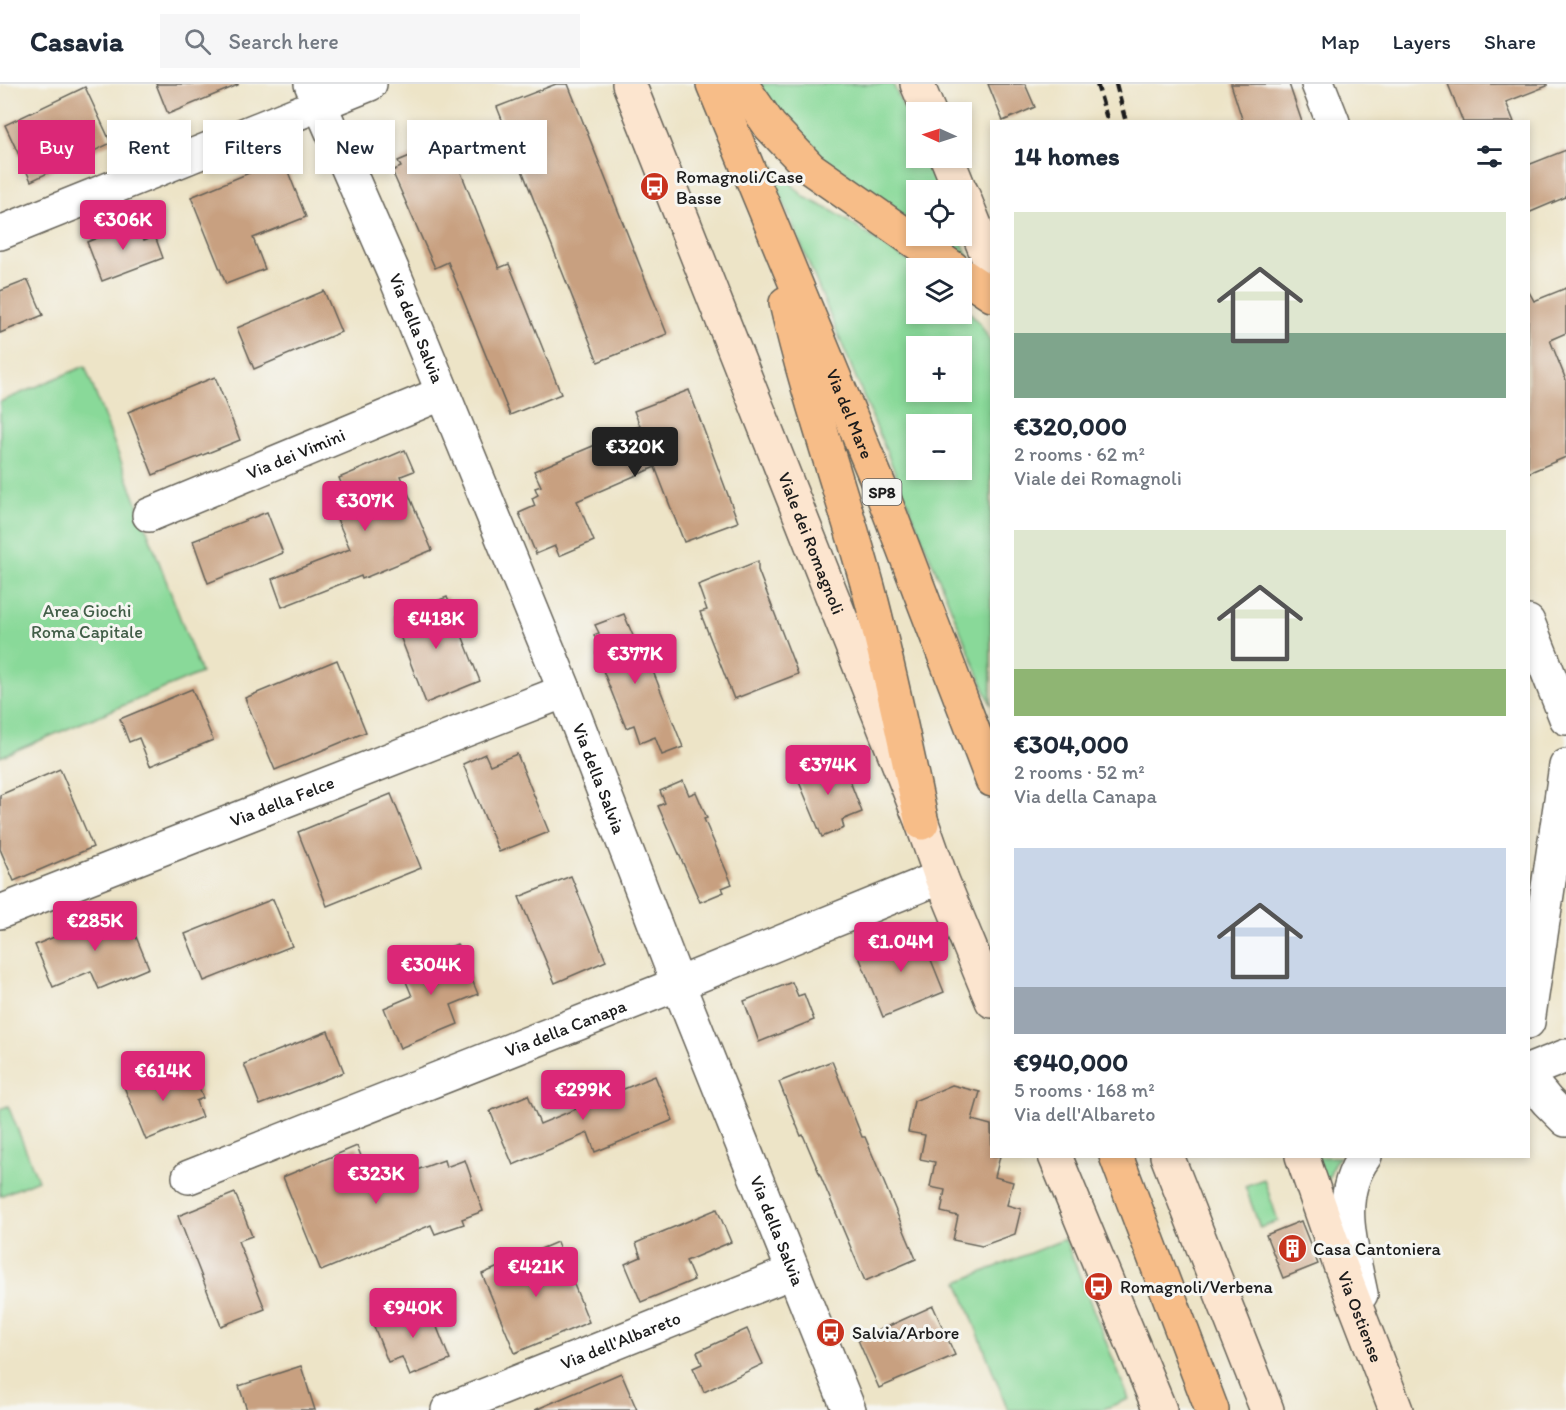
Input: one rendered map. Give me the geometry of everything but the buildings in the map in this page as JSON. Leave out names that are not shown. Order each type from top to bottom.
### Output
[{"type":"main road","name":"Viale dei Romagnoli","points":[[629,84],[990,996]]},
{"type":"main road","name":"Via del Mare","points":[[712,84],[879,485],[990,775]]},
{"type":"main road","points":[[741,84],[770,126],[810,168],[939,258]]},
{"type":"main road","points":[[917,84],[924,102]]},
{"type":"main road","points":[[765,207],[800,358],[876,620],[922,823]]},
{"type":"main road","points":[[972,219],[990,262]]},
{"type":"main road","points":[[972,282],[990,295]]},
{"type":"main road","points":[[1056,1158],[1160,1410]]},
{"type":"main road","points":[[1117,1158],[1212,1410]]},
{"type":"main road","points":[[1168,1158],[1266,1410]]},
{"type":"main road","name":"Via Ostiense","points":[[1303,1158],[1332,1244],[1396,1410]]},
{"type":"street","points":[[0,233],[315,94],[370,84]]},
{"type":"street","points":[[1318,84],[1332,120]]},
{"type":"street","name":"Via della Salvia","points":[[315,94],[395,276],[565,691],[678,984],[849,1410]]},
{"type":"street","name":"Via dei Vimini","points":[[150,515],[443,393]]},
{"type":"street","points":[[1530,627],[1566,718]]},
{"type":"street","name":"Via della Felce","points":[[0,912],[565,691]]},
{"type":"street","points":[[1530,1008],[1566,766]]},
{"type":"street","name":"Via della Canapa","points":[[189,1177],[678,984],[941,877]]},
{"type":"street","points":[[1530,1070],[1566,1056]]},
{"type":"street","points":[[1530,1081],[1546,1101],[1566,1120]]},
{"type":"street","points":[[1363,1158],[1355,1169],[1350,1183],[1347,1212],[1349,1234],[1372,1346]]},
{"type":"street","name":"Via dell'Albareto","points":[[448,1410],[792,1272]]},
{"type":"green space","points":[[756,84],[893,84],[906,113],[906,168],[930,168],[936,180],[906,180],[906,218],[804,149]]},
{"type":"green space","points":[[764,155],[804,197],[834,212],[906,260],[906,324],[972,324],[972,315],[990,341],[990,703]]},
{"type":"green space","points":[[948,246],[963,246],[969,258]]},
{"type":"green space","name":"Area Giochi Roma Capitale","points":[[85,366],[201,673],[0,757],[0,402]]},
{"type":"green space","points":[[8,1106],[38,1180],[0,1196],[0,1109]]},
{"type":"green space","points":[[1310,1158],[1339,1158],[1334,1163],[1326,1186]]},
{"type":"green space","points":[[1264,1179],[1278,1221],[1260,1228],[1245,1186]]},
{"type":"green space","points":[[1065,1239],[1129,1399],[1101,1410],[1008,1410],[958,1282]]},
{"type":"railway","points":[[1097,84],[1107,120]]},
{"type":"railway","points":[[1116,84],[1125,120]]},
{"type":"place","name":"Romagnoli/Case Basse","points":[[655,187]]},
{"type":"place","name":"Casa Cantoniera","points":[[1292,1249]]},
{"type":"place","name":"Romagnoli/Verbena","points":[[1099,1287]]},
{"type":"place","name":"Salvia/Arbore","points":[[831,1333]]}]
